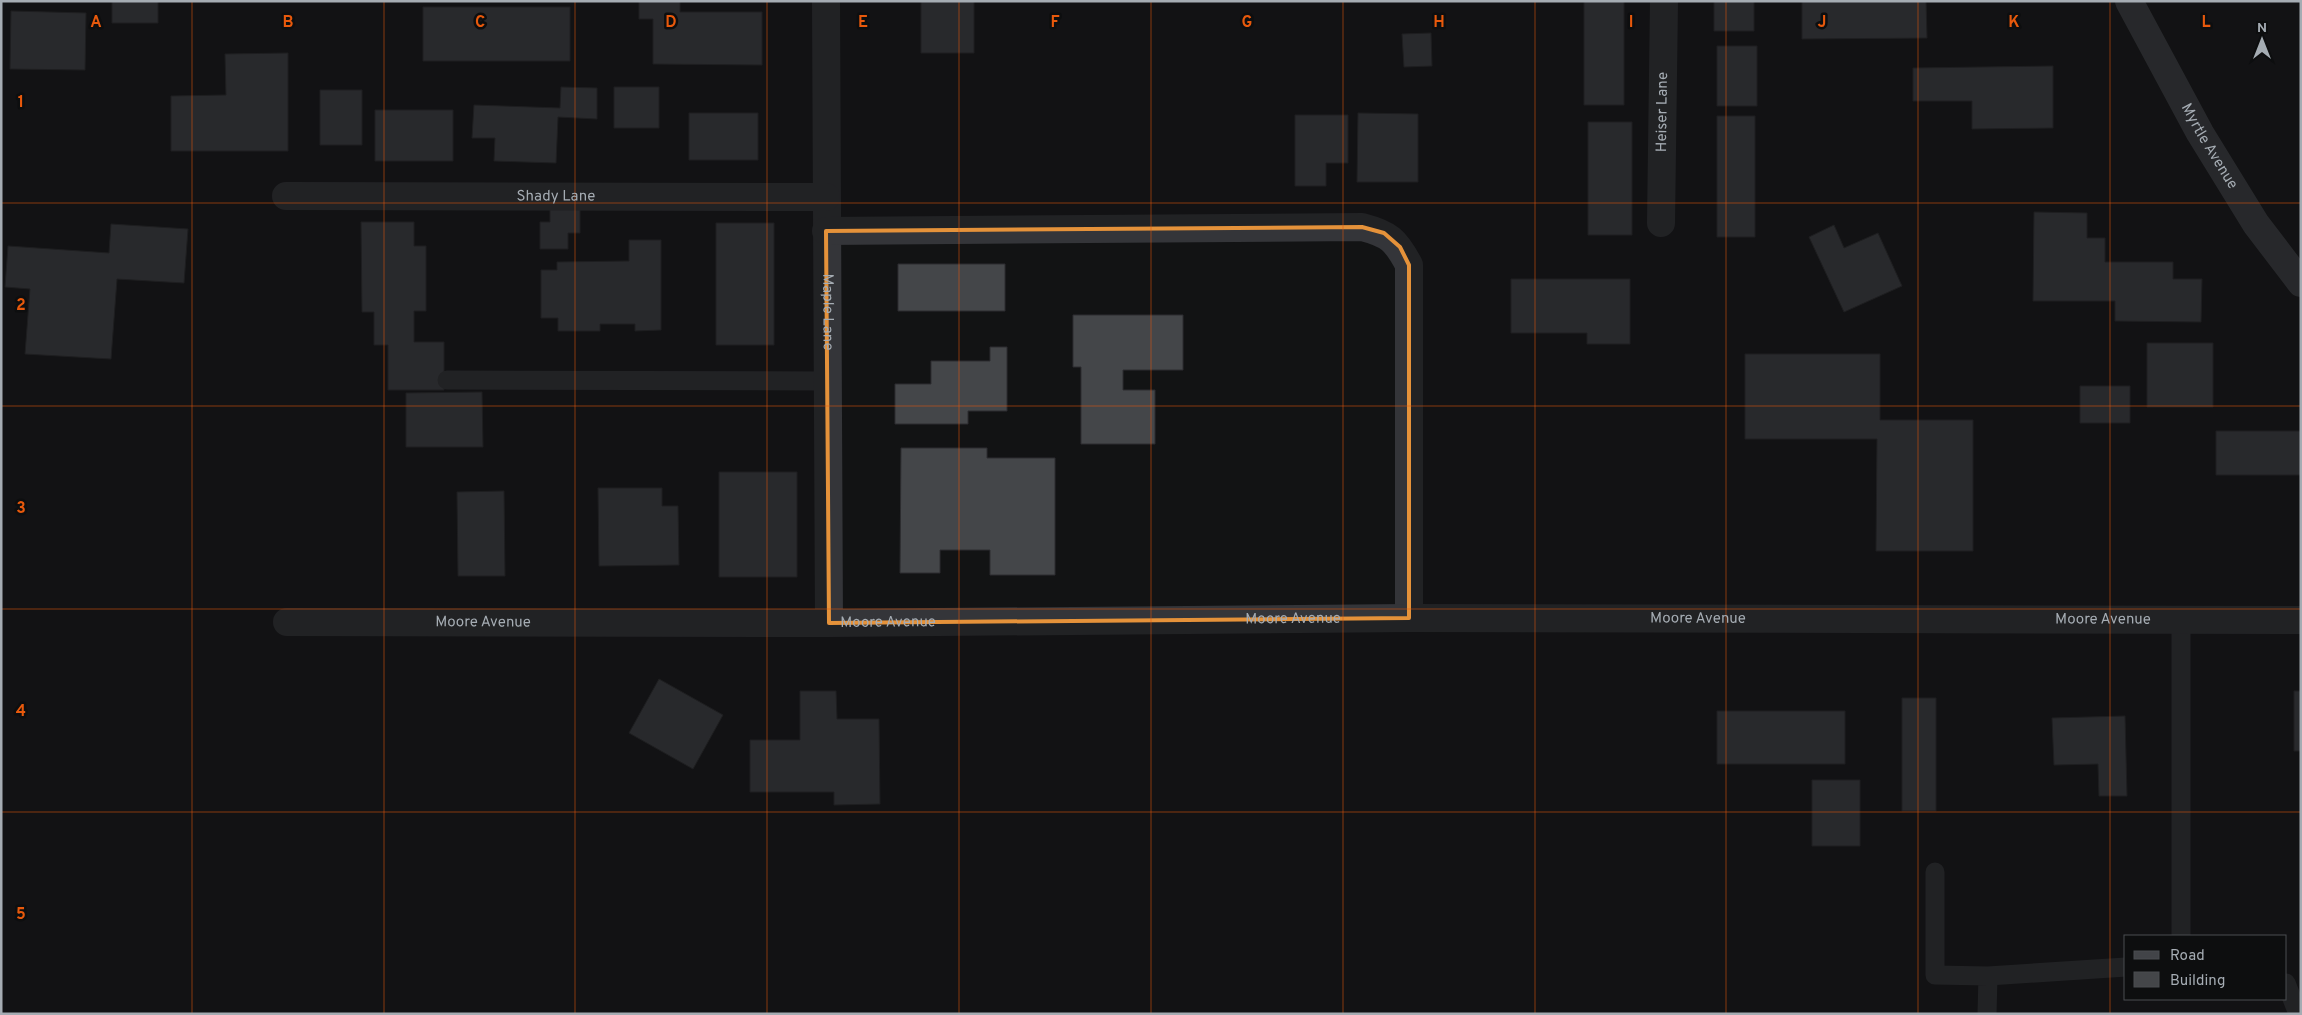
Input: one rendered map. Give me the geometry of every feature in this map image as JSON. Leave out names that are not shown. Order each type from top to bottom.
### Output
[{"type":"main road","name":"Myrtle Avenue","points":[[2129,1],[2200,133],[2256,224],[2301,284]]},
{"type":"street","name":"Maple Lane","points":[[826,1],[826,382],[829,623]]},
{"type":"street","name":"Heiser Lane","points":[[1661,223],[1664,1]]},
{"type":"street","name":"Shady Lane","points":[[286,196],[826,197]]},
{"type":"street","points":[[826,231],[1362,227],[1384,233],[1400,246],[1410,265],[1409,618]]},
{"type":"street","name":"Moore Avenue","points":[[287,622],[829,623],[1409,618],[2301,620]]},
{"type":"lane","points":[[447,380],[826,382]]},
{"type":"lane","points":[[2181,619],[2181,935]]},
{"type":"lane","points":[[1935,872],[1935,975],[1988,976],[2124,968]]},
{"type":"lane","points":[[1987,1014],[1988,976]]},
{"type":"lane","points":[[2287,986],[2298,1014]]},
{"type":"highlighted area","points":[[1362,227],[1384,233],[1400,247],[1409,265],[1409,618],[829,623],[826,231]]},
{"type":"building","points":[[112,1],[158,1],[158,23],[112,23]]},
{"type":"building","points":[[639,1],[680,1],[680,12],[762,12],[762,65],[653,64],[653,19],[639,19]]},
{"type":"building","points":[[921,1],[974,1],[974,53],[921,53]]},
{"type":"building","points":[[1584,1],[1624,1],[1624,105],[1584,105]]},
{"type":"building","points":[[1714,1],[1754,1],[1754,31],[1714,31]]},
{"type":"building","points":[[1802,1],[1926,1],[1927,38],[1802,39]]},
{"type":"building","points":[[423,7],[570,7],[570,61],[423,61]]},
{"type":"building","points":[[11,11],[86,13],[85,70],[10,69]]},
{"type":"building","points":[[1431,33],[1432,66],[1404,67],[1402,34]]},
{"type":"building","points":[[1717,46],[1757,46],[1757,106],[1717,106]]},
{"type":"building","points":[[288,53],[288,151],[171,151],[171,96],[226,95],[225,54]]},
{"type":"building","points":[[2053,66],[2053,128],[1972,129],[1972,101],[1913,101],[1913,68]]},
{"type":"building","points":[[561,87],[597,88],[597,119],[558,117],[556,163],[494,161],[495,138],[472,138],[474,105],[560,108]]},
{"type":"building","points":[[614,87],[659,87],[659,128],[614,128]]},
{"type":"building","points":[[320,90],[362,90],[362,145],[320,145]]},
{"type":"building","points":[[375,110],[453,110],[453,161],[375,161]]},
{"type":"building","points":[[689,113],[758,113],[758,160],[689,160]]},
{"type":"building","points":[[1358,113],[1418,114],[1418,182],[1357,182]]},
{"type":"building","points":[[1295,115],[1348,115],[1348,163],[1326,163],[1326,186],[1295,186]]},
{"type":"building","points":[[1717,116],[1755,116],[1755,237],[1717,237]]},
{"type":"building","points":[[1588,122],[1632,122],[1632,235],[1588,235]]},
{"type":"building","points":[[550,209],[580,209],[580,233],[568,233],[568,249],[540,249],[540,222],[550,222]]},
{"type":"building","points":[[2034,212],[2087,213],[2087,238],[2105,238],[2105,262],[2173,262],[2173,279],[2202,279],[2201,322],[2115,321],[2115,301],[2033,301]]},
{"type":"building","points":[[361,222],[414,222],[414,246],[426,246],[426,311],[414,311],[414,342],[444,342],[444,390],[388,390],[388,345],[374,345],[374,312],[362,312]]},
{"type":"building","points":[[716,223],[774,223],[774,345],[716,345]]},
{"type":"building","points":[[111,224],[188,229],[184,283],[117,279],[111,359],[25,354],[30,289],[5,287],[8,246],[109,253]]},
{"type":"building","points":[[1834,225],[1844,248],[1878,233],[1902,286],[1844,312],[1809,237]]},
{"type":"building","points":[[629,240],[661,240],[661,330],[635,331],[635,324],[600,324],[600,331],[558,331],[558,318],[541,318],[541,270],[557,270],[557,262],[629,261]]},
{"type":"building","points":[[898,264],[1005,264],[1005,311],[898,311]]},
{"type":"building","points":[[1511,279],[1630,279],[1630,344],[1587,344],[1587,333],[1511,333]]},
{"type":"building","points":[[1073,315],[1183,315],[1183,370],[1123,370],[1123,390],[1155,390],[1155,444],[1081,444],[1081,367],[1073,367]]},
{"type":"building","points":[[2147,343],[2213,343],[2213,407],[2147,407]]},
{"type":"building","points":[[990,347],[1007,347],[1007,411],[968,411],[968,424],[895,424],[895,384],[931,384],[931,361],[990,361]]},
{"type":"building","points":[[1745,354],[1880,354],[1880,420],[1973,420],[1973,551],[1876,551],[1877,439],[1745,439]]},
{"type":"building","points":[[2080,386],[2130,386],[2130,423],[2080,423]]},
{"type":"building","points":[[482,392],[483,447],[406,447],[406,393]]},
{"type":"building","points":[[2216,431],[2301,431],[2301,475],[2216,475]]},
{"type":"building","points":[[901,448],[987,448],[987,458],[1055,458],[1055,575],[990,575],[990,550],[940,550],[940,573],[900,573]]},
{"type":"building","points":[[719,472],[797,472],[797,577],[719,577]]},
{"type":"building","points":[[598,488],[662,488],[662,506],[678,506],[679,565],[599,566]]},
{"type":"building","points":[[504,491],[505,576],[458,576],[457,492]]},
{"type":"building","points":[[659,679],[723,715],[693,769],[629,733]]},
{"type":"building","points":[[800,691],[836,691],[837,719],[879,719],[880,804],[834,805],[834,792],[750,792],[750,740],[800,740]]},
{"type":"building","points":[[2294,691],[2301,691],[2301,751],[2294,751]]},
{"type":"building","points":[[1902,698],[1936,698],[1936,811],[1902,811]]},
{"type":"building","points":[[1717,711],[1845,711],[1845,764],[1717,764]]},
{"type":"building","points":[[2125,716],[2127,796],[2099,796],[2098,764],[2054,765],[2052,718]]},
{"type":"building","points":[[1812,780],[1860,780],[1860,846],[1812,846]]}]
